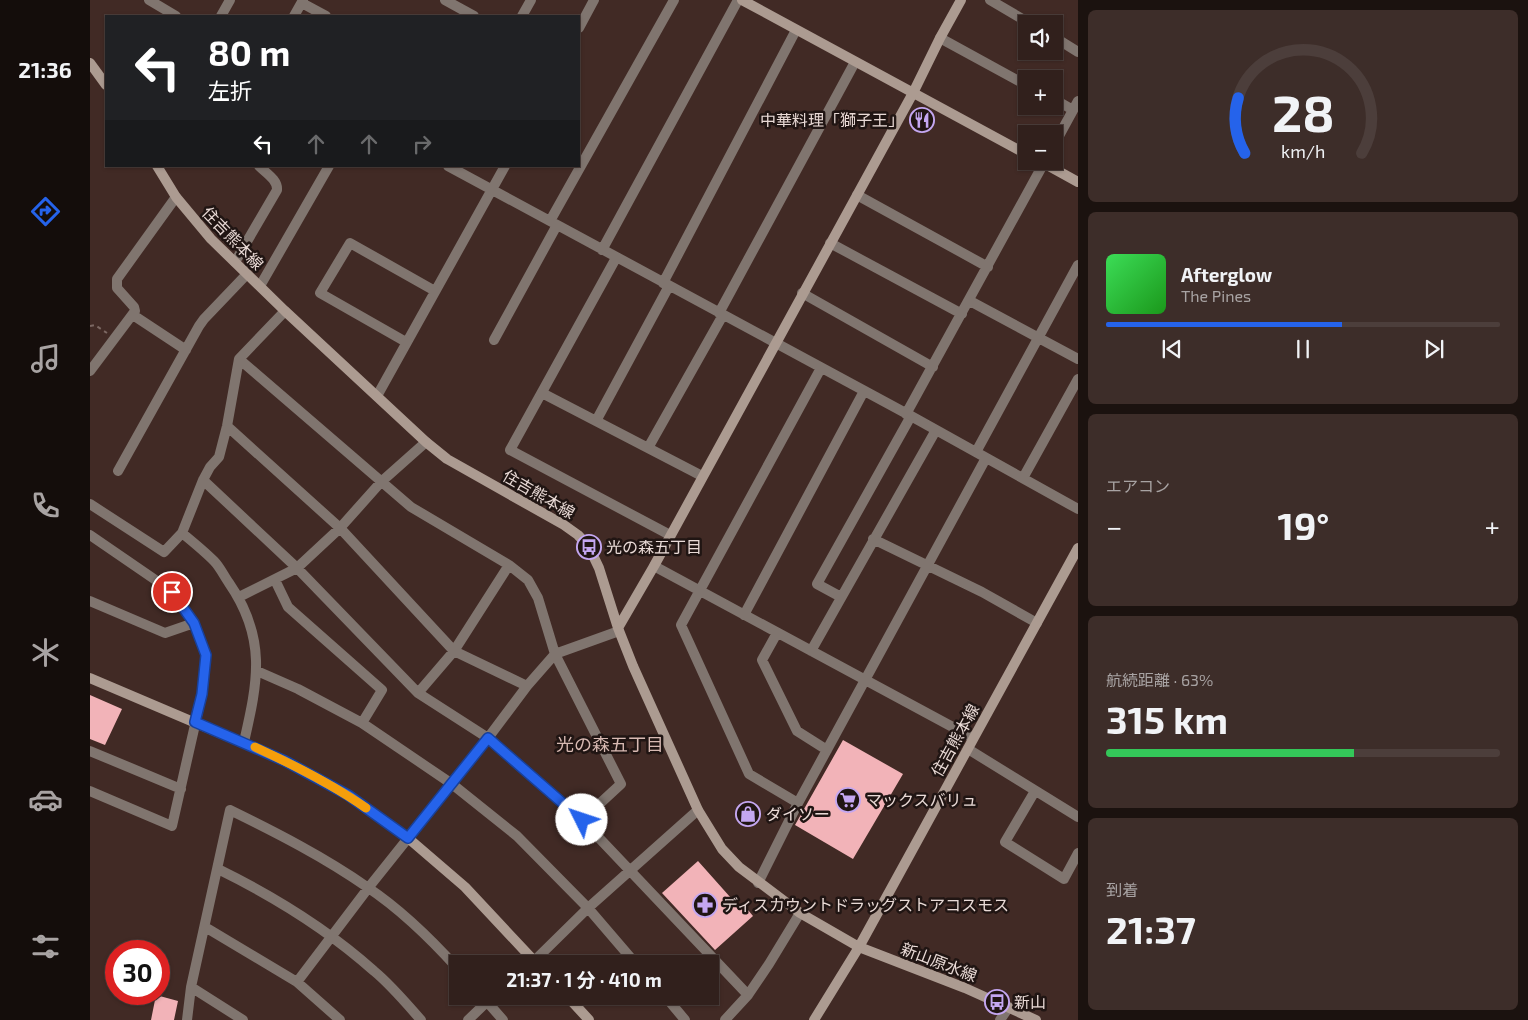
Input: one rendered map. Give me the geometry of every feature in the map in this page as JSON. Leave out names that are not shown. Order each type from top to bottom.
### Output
[{"type":"main road","points":[[742,0],[1018,150]]},
{"type":"main road","points":[[618,630],[913,93],[961,0]]},
{"type":"main road","points":[[90,63],[105,83]]},
{"type":"main road","name":"住吉熊本線","points":[[158,167],[176,197],[211,239],[285,311],[426,442],[447,459],[578,535],[589,547],[599,568],[618,630],[644,692],[709,831],[722,849],[758,883],[800,913],[858,947]]},
{"type":"main road","points":[[1057,170],[1078,182]]},
{"type":"main road","name":"住吉熊本線","points":[[814,1020],[858,947],[1078,548]]},
{"type":"main road","points":[[90,678],[244,742],[285,761],[348,795],[408,838],[465,887],[527,955]]},
{"type":"main road","name":"新山原水線","points":[[858,947],[965,988],[1036,1020]]},
{"type":"main road","points":[[575,1005],[589,1020]]},
{"type":"street","points":[[149,0],[174,15]]},
{"type":"street","points":[[222,15],[230,0]]},
{"type":"street","points":[[445,0],[472,15]]},
{"type":"street","points":[[523,15],[531,0]]},
{"type":"street","points":[[580,26],[594,0]]},
{"type":"street","points":[[494,340],[553,223],[674,0]]},
{"type":"street","points":[[602,250],[738,0]]},
{"type":"street","points":[[990,0],[1018,17]]},
{"type":"street","points":[[295,15],[302,1],[324,15]]},
{"type":"street","points":[[596,421],[796,30]]},
{"type":"street","points":[[940,38],[1018,81]]},
{"type":"street","points":[[1063,43],[1078,52]]},
{"type":"street","points":[[648,448],[855,62]]},
{"type":"street","points":[[1063,102],[1076,105],[1063,129]]},
{"type":"street","points":[[235,262],[277,190],[276,182],[260,167]]},
{"type":"street","points":[[260,286],[328,167]]},
{"type":"street","points":[[450,167],[909,415],[1078,509]]},
{"type":"street","points":[[377,396],[504,167]]},
{"type":"street","points":[[840,597],[817,584],[1039,170]]},
{"type":"street","points":[[856,195],[988,266]]},
{"type":"street","points":[[90,371],[133,315],[134,307],[117,288],[116,283],[176,197]]},
{"type":"street","points":[[406,342],[320,293],[350,243],[436,291]]},
{"type":"street","points":[[830,243],[962,314]]},
{"type":"street","points":[[616,258],[510,450],[670,535]]},
{"type":"street","points":[[976,452],[1078,265]]},
{"type":"street","points":[[118,471],[204,319],[247,274]]},
{"type":"street","points":[[802,293],[933,367]]},
{"type":"street","points":[[970,301],[1078,359]]},
{"type":"street","points":[[90,504],[164,552],[182,533],[203,480],[210,467],[220,457],[228,426],[239,359],[285,311]]},
{"type":"street","points":[[133,315],[186,350]]},
{"type":"street","points":[[239,359],[411,507],[509,565],[528,580],[538,598],[555,654],[621,784],[582,820]]},
{"type":"street","points":[[798,803],[749,774],[681,625],[821,368]]},
{"type":"street","points":[[1022,478],[1078,379]]},
{"type":"street","points":[[744,615],[864,391]]},
{"type":"street","points":[[542,393],[702,476]]},
{"type":"street","points":[[228,426],[340,528],[454,651],[527,686]]},
{"type":"street","points":[[811,651],[936,430]]},
{"type":"street","points":[[239,598],[297,568],[340,528],[381,482],[426,442]]},
{"type":"street","points":[[758,883],[798,803],[986,458]]},
{"type":"street","points":[[203,480],[297,568],[418,693],[488,738],[582,820],[748,995]]},
{"type":"street","points":[[182,533],[215,562],[239,598],[249,620],[255,647],[257,671],[244,742]]},
{"type":"street","points":[[90,535],[172,592],[194,623],[206,655],[202,694],[172,826],[90,791]]},
{"type":"street","points":[[873,539],[928,564],[1037,623]]},
{"type":"street","points":[[418,693],[454,651],[509,565]]},
{"type":"street","points":[[654,566],[973,738]]},
{"type":"street","points":[[275,580],[288,607],[382,690],[362,723]]},
{"type":"street","points":[[90,601],[165,633],[194,623]]},
{"type":"street","points":[[297,982],[527,686],[555,654],[618,630]]},
{"type":"street","points":[[777,632],[762,660],[797,732],[827,750]]},
{"type":"street","points":[[257,671],[298,689],[362,723],[452,784],[518,836],[588,908],[628,955]]},
{"type":"street","points":[[968,749],[1078,817]]},
{"type":"street","points":[[90,751],[181,789]]},
{"type":"street","points":[[1035,791],[1004,842],[1064,878],[1078,853]]},
{"type":"street","points":[[187,1020],[192,987],[230,810],[291,840],[369,887],[410,922],[449,960]]},
{"type":"street","points":[[542,955],[588,908],[698,810]]},
{"type":"street","points":[[218,869],[260,890],[332,936],[375,972],[422,1020]]},
{"type":"street","points":[[725,1020],[748,995],[800,913]]},
{"type":"street","points":[[205,927],[297,982],[340,1020]]},
{"type":"street","points":[[192,987],[243,1020]]},
{"type":"street","points":[[468,1020],[481,1005]]},
{"type":"street","points":[[492,1005],[502,1020]]},
{"type":"street","points":[[672,1005],[685,1020]]},
{"type":"street","points":[[1000,1020],[1009,1007]]},
{"type":"path","points":[[90,326],[95,325],[114,340]]},
{"type":"building","points":[[90,695],[122,709],[105,745],[90,739]]},
{"type":"building","name":"マックスバリュ","points":[[843,740],[903,774],[853,859],[795,825]]},
{"type":"building","name":"ディスカウントドラッグストアコスモス","points":[[698,861],[739,907],[743,904],[753,916],[715,950],[662,893]]},
{"type":"building","points":[[170,999],[178,1001],[174,1020],[151,1020],[154,1005],[170,1005]]},
{"type":"slow traffic","points":[[255,747],[348,795],[366,808]]},
{"type":"place","name":"中華料理「獅子王」","points":[[922,120]]},
{"type":"place","name":"光の森五丁目","points":[[589,547]]},
{"type":"place","name":"マックスバリュ","points":[[848,800]]},
{"type":"place","name":"ダイソー","points":[[748,814]]},
{"type":"place","name":"ディスカウントドラッグストアコスモス","points":[[705,905]]},
{"type":"place","name":"新山","points":[[997,1002]]},
{"type":"district","name":"光の森五丁目","points":[[610,745]]},
{"type":"route","points":[[172,592],[194,623],[206,655],[202,694],[195,722],[285,761],[348,795],[408,838],[488,738],[582,820]]}]
